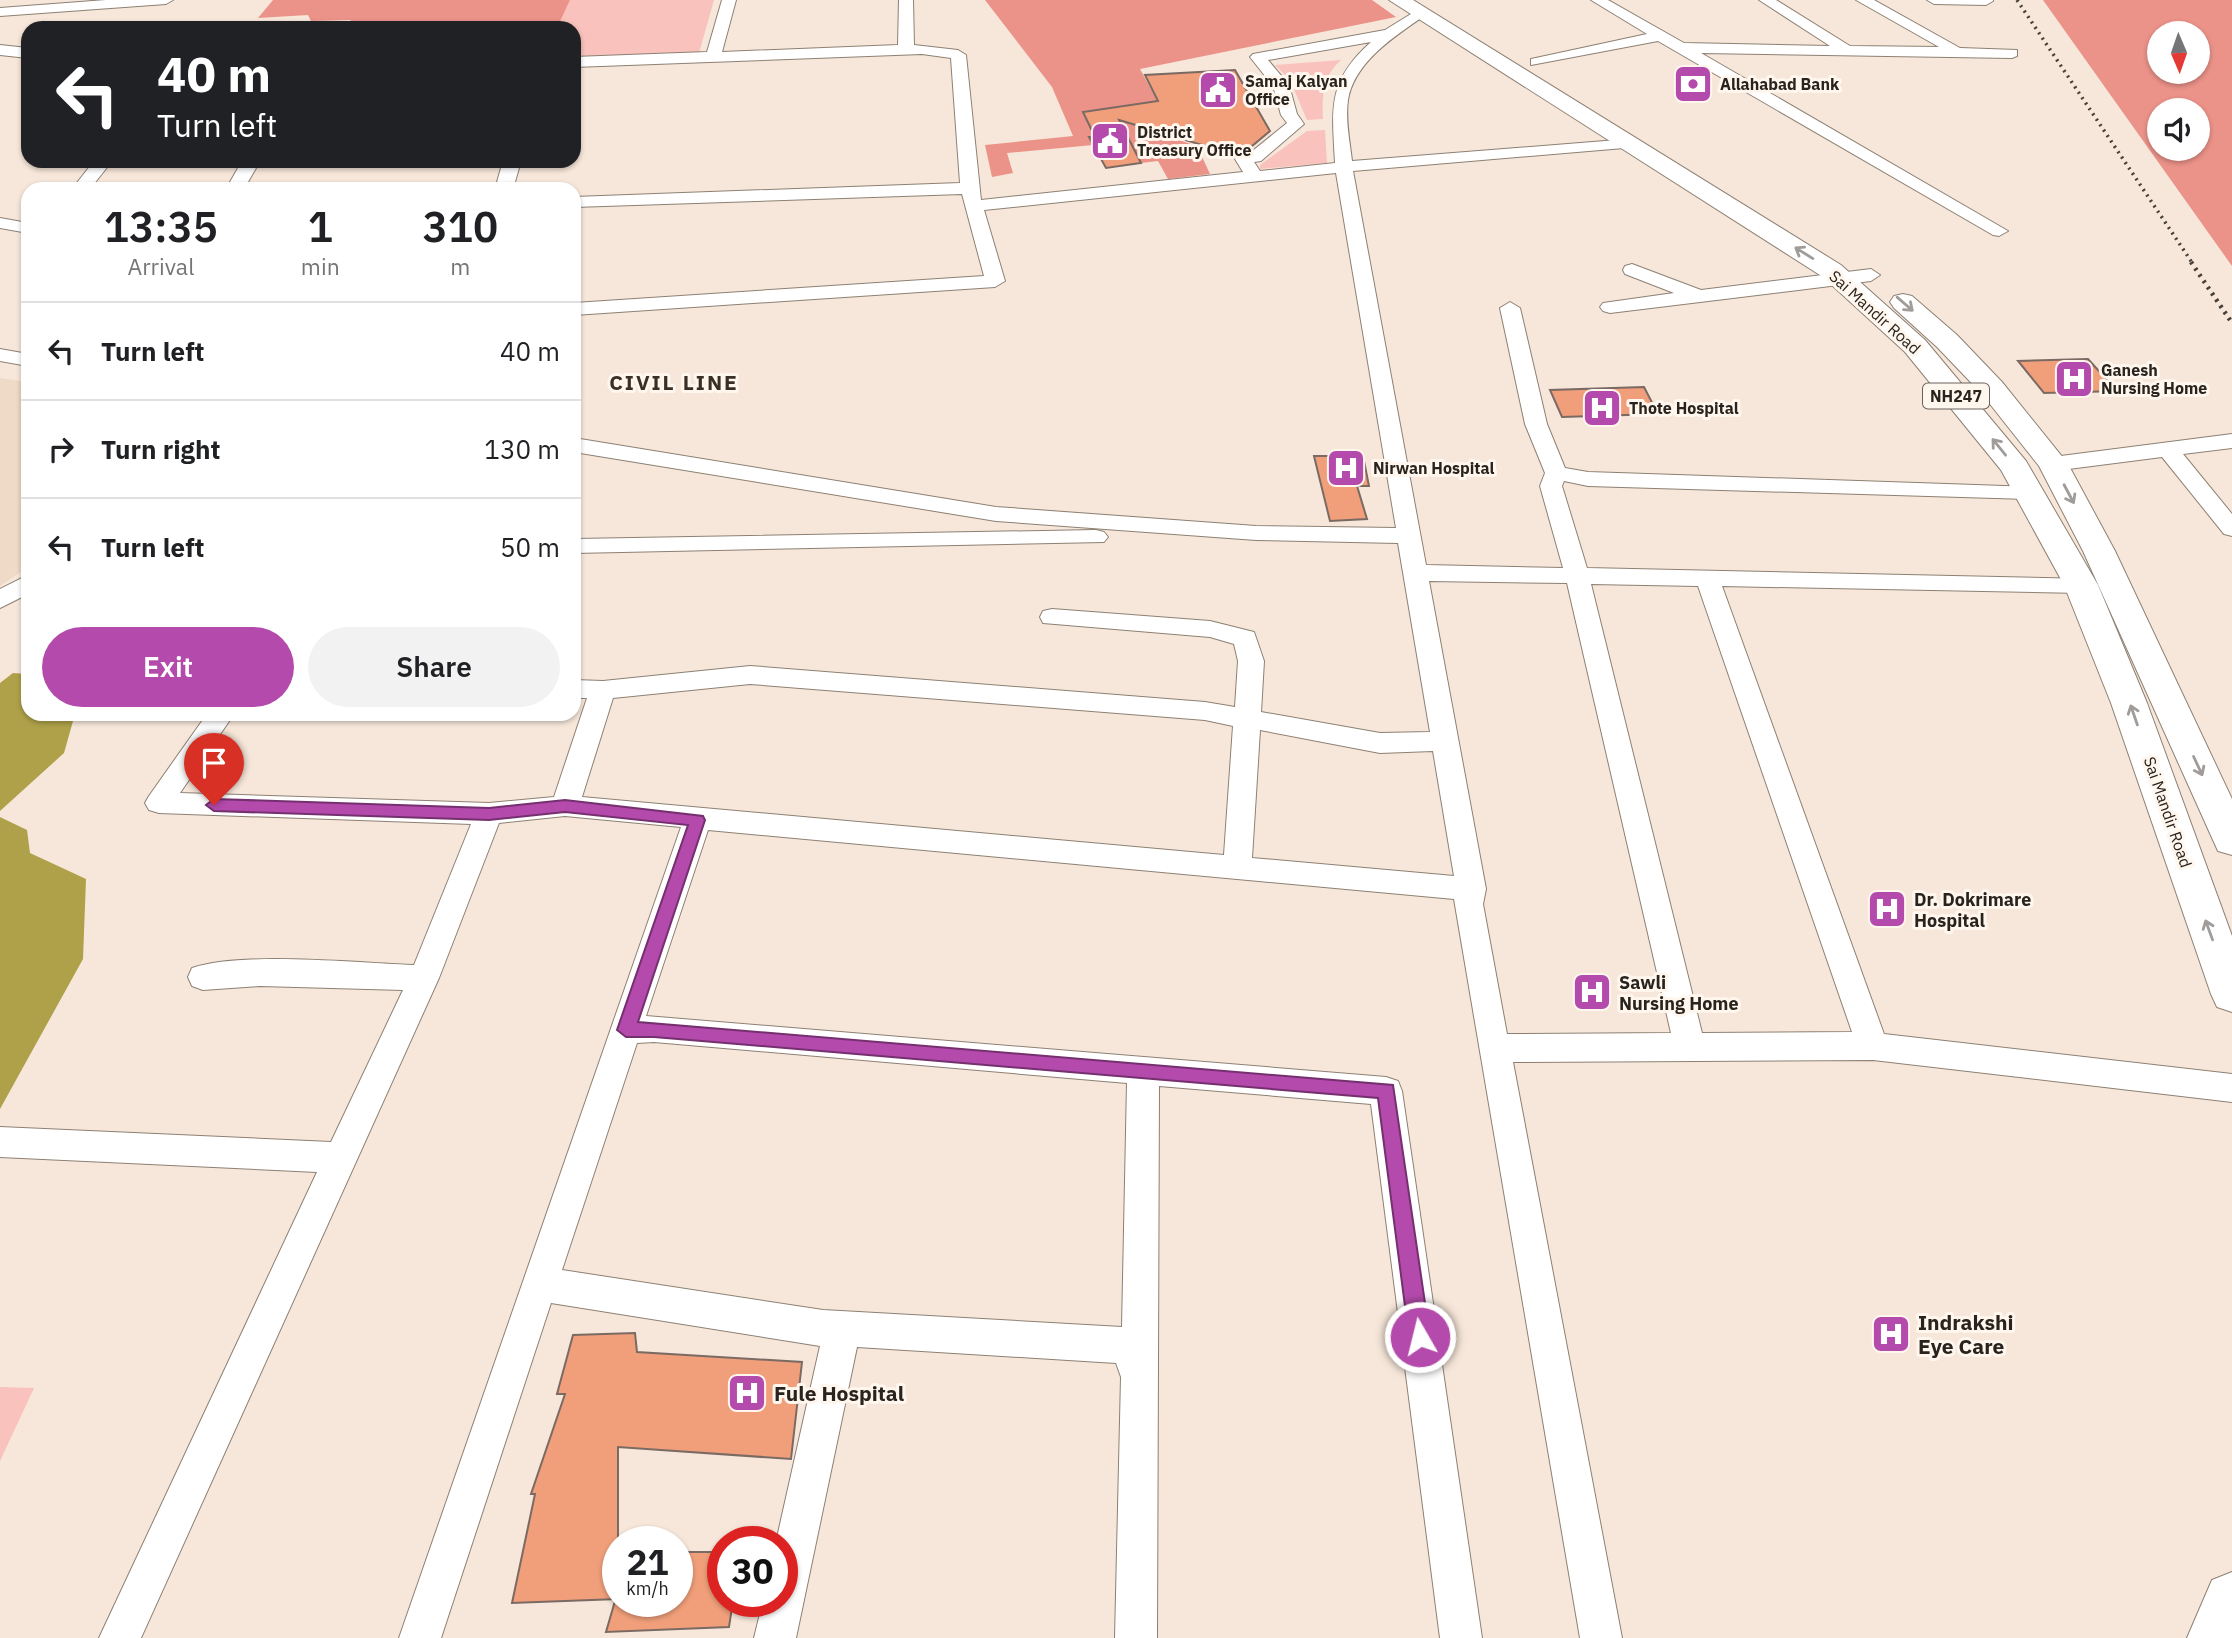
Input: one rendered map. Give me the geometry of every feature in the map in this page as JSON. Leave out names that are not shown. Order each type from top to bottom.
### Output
[{"type":"highway","name":"Sai Mandir Road","points":[[1427,5],[1536,62],[1672,144],[1871,275],[1947,341],[1992,388],[2053,464],[2099,551],[2232,840]]},
{"type":"highway","name":"Sai Mandir Road","points":[[1427,5],[1625,143],[1841,279],[1915,345],[2015,467],[2081,585],[2129,703],[2232,994]]},
{"type":"highway","points":[[2216,1638],[2232,1600]]},
{"type":"street","points":[[0,12],[166,0]]},
{"type":"street","points":[[714,55],[729,0]]},
{"type":"street","points":[[906,0],[906,49]]},
{"type":"street","points":[[1598,0],[1999,230]]},
{"type":"street","points":[[1766,0],[1800,24],[1846,49]]},
{"type":"street","points":[[1863,0],[1959,52]]},
{"type":"street","points":[[1934,0],[1986,1]]},
{"type":"street","points":[[1427,5],[1359,62],[1340,99],[1345,166],[1471,889],[1468,904],[1601,1638]]},
{"type":"street","points":[[1295,123],[1281,85],[1258,57],[1390,34]]},
{"type":"street","points":[[1536,62],[1659,36]]},
{"type":"street","points":[[1684,48],[2012,53]]},
{"type":"street","points":[[581,62],[906,49],[958,55],[972,197],[995,281],[581,309]]},
{"type":"street","points":[[0,50],[21,52]]},
{"type":"street","points":[[1254,176],[1238,159],[1255,157],[1276,142],[1295,123],[1342,121]]},
{"type":"street","points":[[581,202],[972,197],[1150,187],[1345,166],[1625,143]]},
{"type":"street","points":[[86,182],[98,168]]},
{"type":"street","points":[[1014,185],[1142,171],[1150,187]]},
{"type":"street","points":[[0,223],[21,227]]},
{"type":"street","points":[[1632,270],[1699,296]]},
{"type":"street","points":[[1610,307],[1871,275]]},
{"type":"street","points":[[1510,308],[1536,424],[1556,473],[1551,486],[1577,576],[1690,1047]]},
{"type":"street","points":[[0,355],[21,359]]},
{"type":"street","points":[[2053,464],[2232,441]]},
{"type":"street","points":[[581,446],[996,514],[1256,533]]},
{"type":"street","points":[[2168,450],[2232,530]]},
{"type":"street","points":[[1556,473],[1588,478],[2028,492]]},
{"type":"street","points":[[581,546],[1256,533],[1411,536]]},
{"type":"street","points":[[1415,573],[2081,585]]},
{"type":"street","points":[[1707,578],[1873,1046]]},
{"type":"street","points":[[0,600],[21,587]]},
{"type":"street","points":[[1052,617],[1210,629],[1245,638],[1251,662],[1237,868]]},
{"type":"street","points":[[581,689],[603,690],[750,675],[1205,712],[1380,743],[1445,741]]},
{"type":"street","points":[[565,806],[603,690]]},
{"type":"street","points":[[216,721],[159,803],[489,814],[565,806],[1471,889]]},
{"type":"street","points":[[120,1638],[424,978],[489,814]]},
{"type":"street","points":[[420,1638],[697,820]]},
{"type":"street","points":[[203,977],[260,973],[424,978]]},
{"type":"street","points":[[626,1030],[668,1030],[1386,1091],[1461,1638]]},
{"type":"street","points":[[1496,1048],[1873,1046],[2232,1088]]},
{"type":"street","points":[[1136,1638],[1143,1070]]},
{"type":"street","points":[[0,1142],[340,1158]]},
{"type":"street","points":[[540,1284],[842,1331],[775,1638]]},
{"type":"street","points":[[813,1326],[1129,1346],[1139,1377]]},
{"type":"shaded area","points":[[273,0],[570,0],[560,21],[311,21],[308,15],[258,18]]},
{"type":"shaded area","points":[[570,0],[714,0],[699,53],[581,59],[581,21],[560,21]]},
{"type":"shaded area","points":[[985,0],[1372,0],[1396,17],[1140,69],[1164,113],[1204,114],[1170,137],[1197,146],[1210,174],[1168,179],[1158,161],[1141,163],[1095,137],[1089,138],[1093,145],[1007,153],[1013,173],[992,177],[985,145],[1073,136],[1052,87]]},
{"type":"shaded area","points":[[2043,0],[2232,0],[2232,266],[2157,161],[2210,161],[2210,98],[2147,98],[2147,146]]},
{"type":"shaded area","points":[[1341,60],[1327,79],[1323,119],[1307,120],[1290,80],[1275,65]]},
{"type":"shaded area","points":[[1325,130],[1327,163],[1260,169],[1260,165],[1307,131]]},
{"type":"shaded area","points":[[0,378],[21,381],[21,572],[0,586]]},
{"type":"shaded area","points":[[13,673],[21,674],[21,721],[73,721],[64,753],[0,811],[0,683]]},
{"type":"shaded area","points":[[0,817],[27,830],[30,853],[86,879],[83,959],[0,1109]]},
{"type":"shaded area","points":[[0,1387],[34,1388],[0,1461]]},
{"type":"building","points":[[1235,70],[1270,131],[1246,151],[1235,155],[1119,120],[1141,163],[1106,168],[1089,137],[1095,137],[1083,112],[1158,101],[1145,75]]},
{"type":"building","points":[[2088,359],[2117,391],[2044,393],[2018,361]]},
{"type":"building","points":[[1644,387],[1658,414],[1562,417],[1550,390]]},
{"type":"building","points":[[1314,456],[1363,456],[1369,486],[1357,486],[1367,519],[1330,521]]},
{"type":"building","points":[[635,1333],[637,1352],[802,1362],[791,1459],[618,1447],[618,1526],[602,1526],[602,1600],[512,1603],[535,1494],[531,1494],[565,1394],[557,1394],[573,1335]]},
{"type":"building","points":[[693,1552],[707,1552],[707,1617],[731,1617],[729,1627],[606,1632],[610,1617],[693,1617]]},
{"type":"railway","points":[[2017,0],[2193,264]]},
{"type":"railway","points":[[2191,262],[2232,323]]},
{"type":"place","name":"Allahabad Bank","points":[[1693,84]]},
{"type":"place","name":"Samaj Kalyan Office","points":[[1218,90]]},
{"type":"place","name":"District Treasury Office","points":[[1110,141]]},
{"type":"place","name":"Ganesh Nursing Home","points":[[2074,379]]},
{"type":"place","name":"Thote Hospital","points":[[1602,408]]},
{"type":"place","name":"Nirwan Hospital","points":[[1346,468]]},
{"type":"place","name":"Dr. Dokrimare Hospital","points":[[1887,909]]},
{"type":"place","name":"Sawli Nursing Home","points":[[1592,992]]},
{"type":"place","name":"Indrakshi Eye Care","points":[[1891,1334]]},
{"type":"place","name":"Fule Hospital","points":[[747,1393]]},
{"type":"district","name":"CIVIL LINE","points":[[674,382]]},
{"type":"route","points":[[214,805],[489,814],[565,806],[697,820],[626,1030],[654,1029],[1386,1091],[1420,1337]]}]
